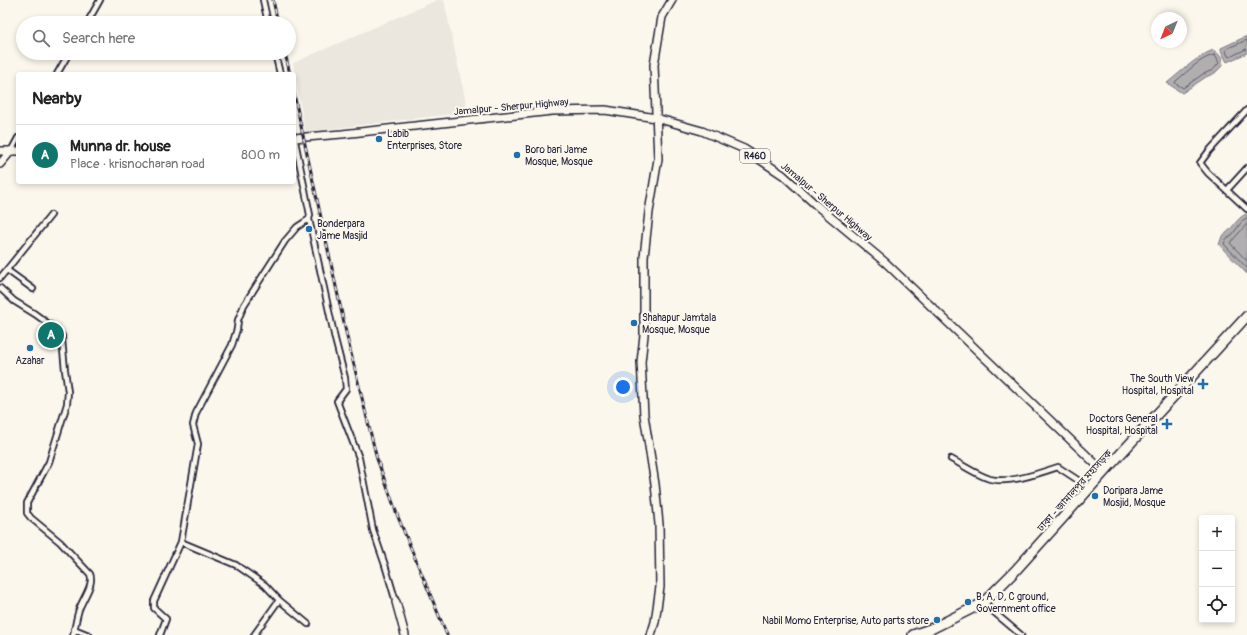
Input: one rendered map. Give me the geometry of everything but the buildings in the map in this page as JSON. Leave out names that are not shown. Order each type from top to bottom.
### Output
[{"type":"highway","name":"ঢাকা - জামালপুর মহাসড়ক","points":[[913,635],[933,628],[983,603],[1015,571],[1247,316]]},
{"type":"main road","points":[[651,635],[655,622],[660,587],[659,524],[655,484],[644,415],[641,362],[644,335],[644,257],[649,212],[658,159],[654,65],[662,17],[672,0]]},
{"type":"main road","name":"Jamalpur - Sherpur Highway","points":[[296,138],[552,111],[605,110],[656,118],[702,131],[744,149],[783,175],[816,205],[886,263],[1104,472]]},
{"type":"main road","points":[[0,151],[14,151]]},
{"type":"main road","points":[[0,164],[14,151]]},
{"type":"main road","points":[[396,602],[405,635]]},
{"type":"street","points":[[91,16],[100,0]]},
{"type":"street","points":[[263,0],[266,16]]},
{"type":"street","points":[[58,72],[65,60]]},
{"type":"street","points":[[277,60],[280,72]]},
{"type":"street","points":[[1247,110],[1200,163],[1208,173],[1247,209]]},
{"type":"street","points":[[296,148],[310,215],[309,219],[345,378],[346,389],[337,401],[359,458],[373,530],[396,602]]},
{"type":"street","points":[[1227,190],[1247,168]]},
{"type":"street","points":[[0,278],[51,215]]},
{"type":"street","points":[[160,635],[166,619],[154,608],[154,601],[181,542],[198,444],[193,425],[196,413],[232,345],[238,320],[244,305],[285,241],[297,227],[309,219]]},
{"type":"street","points":[[7,270],[33,289]]},
{"type":"street","points":[[0,288],[14,302],[35,314],[57,330],[62,336],[68,392],[67,404],[49,462],[27,503],[27,513],[60,542],[92,578],[78,612],[73,635]]},
{"type":"street","points":[[951,458],[991,479],[1018,479],[1058,467],[1090,488]]},
{"type":"street","points":[[181,542],[236,565],[265,585],[279,600],[308,624]]},
{"type":"street","points":[[254,635],[279,600]]},
{"type":"street","points":[[983,603],[1021,635]]},
{"type":"street","points":[[74,629],[89,635]]},
{"type":"shaded area","points":[[437,0],[444,0],[468,112],[305,132],[296,80],[296,72],[295,72],[293,63]]},
{"type":"water","points":[[1247,36],[1247,53],[1227,62],[1221,48]]},
{"type":"water","points":[[1213,50],[1220,56],[1223,65],[1215,73],[1206,77],[1182,93],[1167,83],[1195,60]]},
{"type":"water","points":[[1246,214],[1247,274],[1219,245],[1222,236],[1229,231],[1242,216]]},
{"type":"railway","points":[[273,0],[276,16]]},
{"type":"railway","points":[[287,60],[290,72]]},
{"type":"railway","points":[[296,103],[347,337],[377,459],[398,517],[447,635]]},
{"type":"place","name":"Labib Enterprises, Store","points":[[379,139]]},
{"type":"place","name":"Boro bari Jame Mosque, Mosque","points":[[517,155]]},
{"type":"place","name":"Bonderpara Jame Masjid","points":[[309,229]]},
{"type":"place","name":"Shahapur Jamtala Mosque, Mosque","points":[[634,323]]},
{"type":"place","name":"Munna dr. house","points":[[51,335]]},
{"type":"place","name":"Azahar","points":[[30,348]]},
{"type":"place","name":"The South View Hospital, Hospital","points":[[1203,384]]},
{"type":"place","name":"Doctors General Hospital, Hospital","points":[[1167,424]]},
{"type":"place","name":"Doripara Jame Mosjid, Mosque","points":[[1095,496]]},
{"type":"place","name":"B, A, D, C ground, Government office","points":[[968,602]]},
{"type":"place","name":"Nabil Momo Enterprise, Auto parts store","points":[[937,620]]}]
